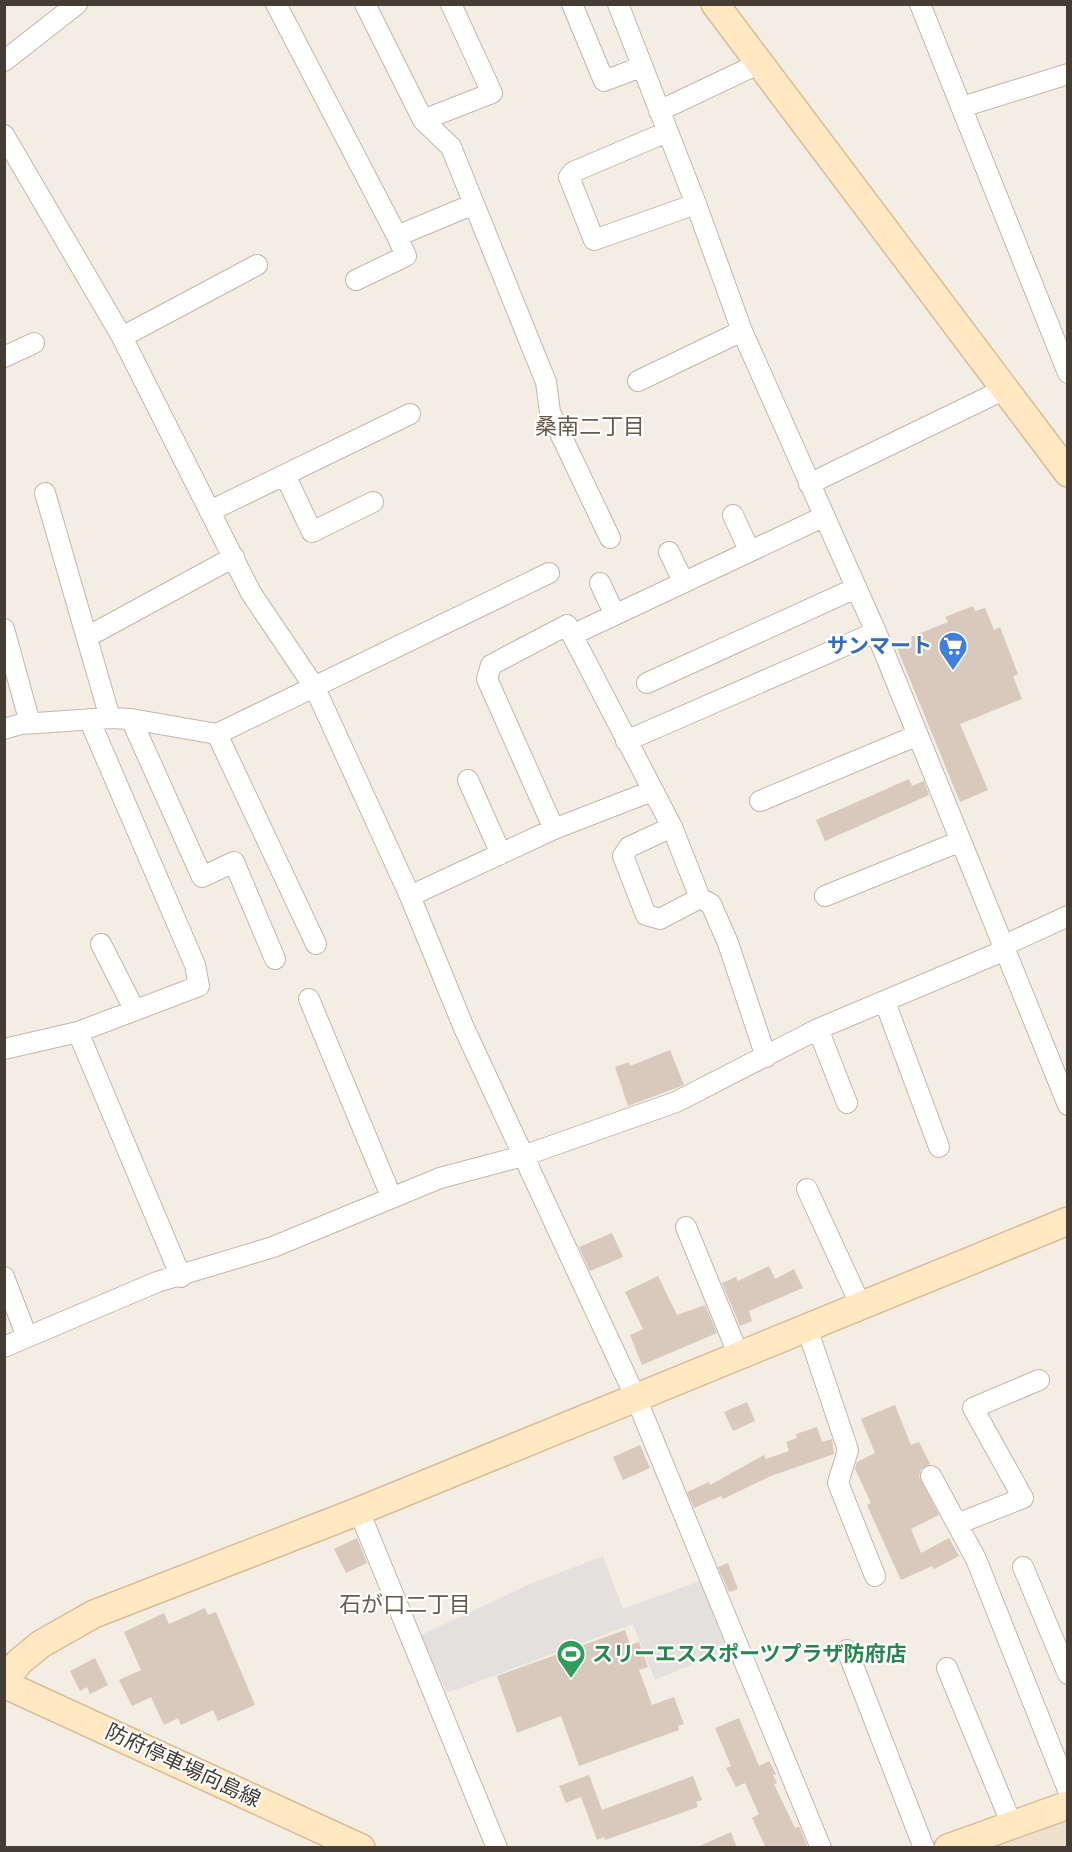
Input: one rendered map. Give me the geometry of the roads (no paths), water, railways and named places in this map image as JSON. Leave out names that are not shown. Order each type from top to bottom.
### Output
[{"type":"street","points":[[4,61],[76,4]]},
{"type":"street","points":[[276,4],[406,256],[356,280]]},
{"type":"street","points":[[365,4],[423,120],[451,147],[546,382],[549,412],[610,538]]},
{"type":"street","points":[[423,120],[492,93],[451,4]]},
{"type":"street","points":[[572,4],[604,81],[641,67]]},
{"type":"street","points":[[618,4],[696,204],[742,331],[876,632],[1068,1104]]},
{"type":"street","points":[[715,4],[1068,473]]},
{"type":"street","points":[[920,4],[1068,373]]},
{"type":"street","points":[[659,111],[760,63]]},
{"type":"street","points":[[962,107],[1068,74]]},
{"type":"street","points":[[667,132],[573,172],[569,177],[594,240],[696,204]]},
{"type":"street","points":[[4,135],[122,337],[251,593],[315,688],[410,896],[464,1028],[636,1398],[821,1848]]},
{"type":"street","points":[[397,236],[474,204]]},
{"type":"street","points":[[122,337],[257,265]]},
{"type":"street","points":[[638,381],[742,331]]},
{"type":"street","points":[[4,357],[34,343]]},
{"type":"street","points":[[809,484],[1005,389]]},
{"type":"street","points":[[210,511],[410,414]]},
{"type":"street","points":[[285,475],[312,532],[373,502]]},
{"type":"street","points":[[45,493],[110,718]]},
{"type":"street","points":[[733,515],[749,550]]},
{"type":"street","points":[[572,635],[614,613],[823,517]]},
{"type":"street","points":[[669,552],[683,581]]},
{"type":"street","points":[[87,637],[234,557]]},
{"type":"street","points":[[4,729],[30,723],[110,718],[131,719],[217,735],[549,573]]},
{"type":"street","points":[[600,583],[614,613]]},
{"type":"street","points":[[646,683],[856,588]]},
{"type":"street","points":[[554,829],[487,679],[491,665],[567,625],[672,827],[700,898],[711,904],[728,943],[766,1057]]},
{"type":"street","points":[[4,628],[30,723]]},
{"type":"street","points":[[626,741],[876,632]]},
{"type":"street","points":[[4,1049],[78,1032],[200,986],[195,965],[88,719]]},
{"type":"street","points":[[131,719],[202,877],[234,862],[275,959]]},
{"type":"street","points":[[217,735],[316,944]]},
{"type":"street","points":[[760,801],[918,735]]},
{"type":"street","points":[[468,780],[501,854]]},
{"type":"street","points":[[410,896],[554,829],[652,791]]},
{"type":"street","points":[[672,827],[629,846],[623,856],[646,915],[660,919],[700,898]]},
{"type":"street","points":[[825,896],[961,842]]},
{"type":"street","points":[[4,1347],[157,1282],[181,1277],[273,1247],[391,1196],[440,1178],[523,1156],[676,1102],[818,1029],[996,954],[1005,945],[1068,916]]},
{"type":"street","points":[[101,944],[134,1009]]},
{"type":"street","points":[[309,999],[391,1196]]},
{"type":"street","points":[[885,1002],[939,1147]]},
{"type":"street","points":[[818,1029],[847,1103]]},
{"type":"street","points":[[78,1032],[181,1277]]},
{"type":"street","points":[[807,1189],[861,1306]]},
{"type":"street","points":[[4,1683],[19,1662],[41,1644],[94,1614],[359,1511],[1068,1221]]},
{"type":"street","points":[[686,1227],[739,1356]]},
{"type":"street","points":[[4,1277],[27,1337]]},
{"type":"street","points":[[807,1328],[848,1450],[838,1483],[875,1576]]},
{"type":"street","points":[[957,1524],[1023,1498],[973,1408],[1039,1380]]},
{"type":"street","points":[[931,1476],[976,1559],[1068,1790]]},
{"type":"street","points":[[359,1511],[497,1848]]},
{"type":"street","points":[[1023,1567],[1068,1674]]},
{"type":"street","points":[[847,1650],[924,1848]]},
{"type":"street","points":[[947,1668],[1012,1825]]},
{"type":"street","name":"防府停車場向島線","points":[[4,1683],[361,1848]]},
{"type":"street","points":[[948,1848],[1068,1804]]},
{"type":"place","name":"サンマート","points":[[953,672]]},
{"type":"place","name":"スリーエススポーツプラザ防府店","points":[[571,1680]]},
{"type":"district","name":"桑南二丁目","points":[[590,427]]},
{"type":"district","name":"石が口二丁目","points":[[405,1605]]}]
